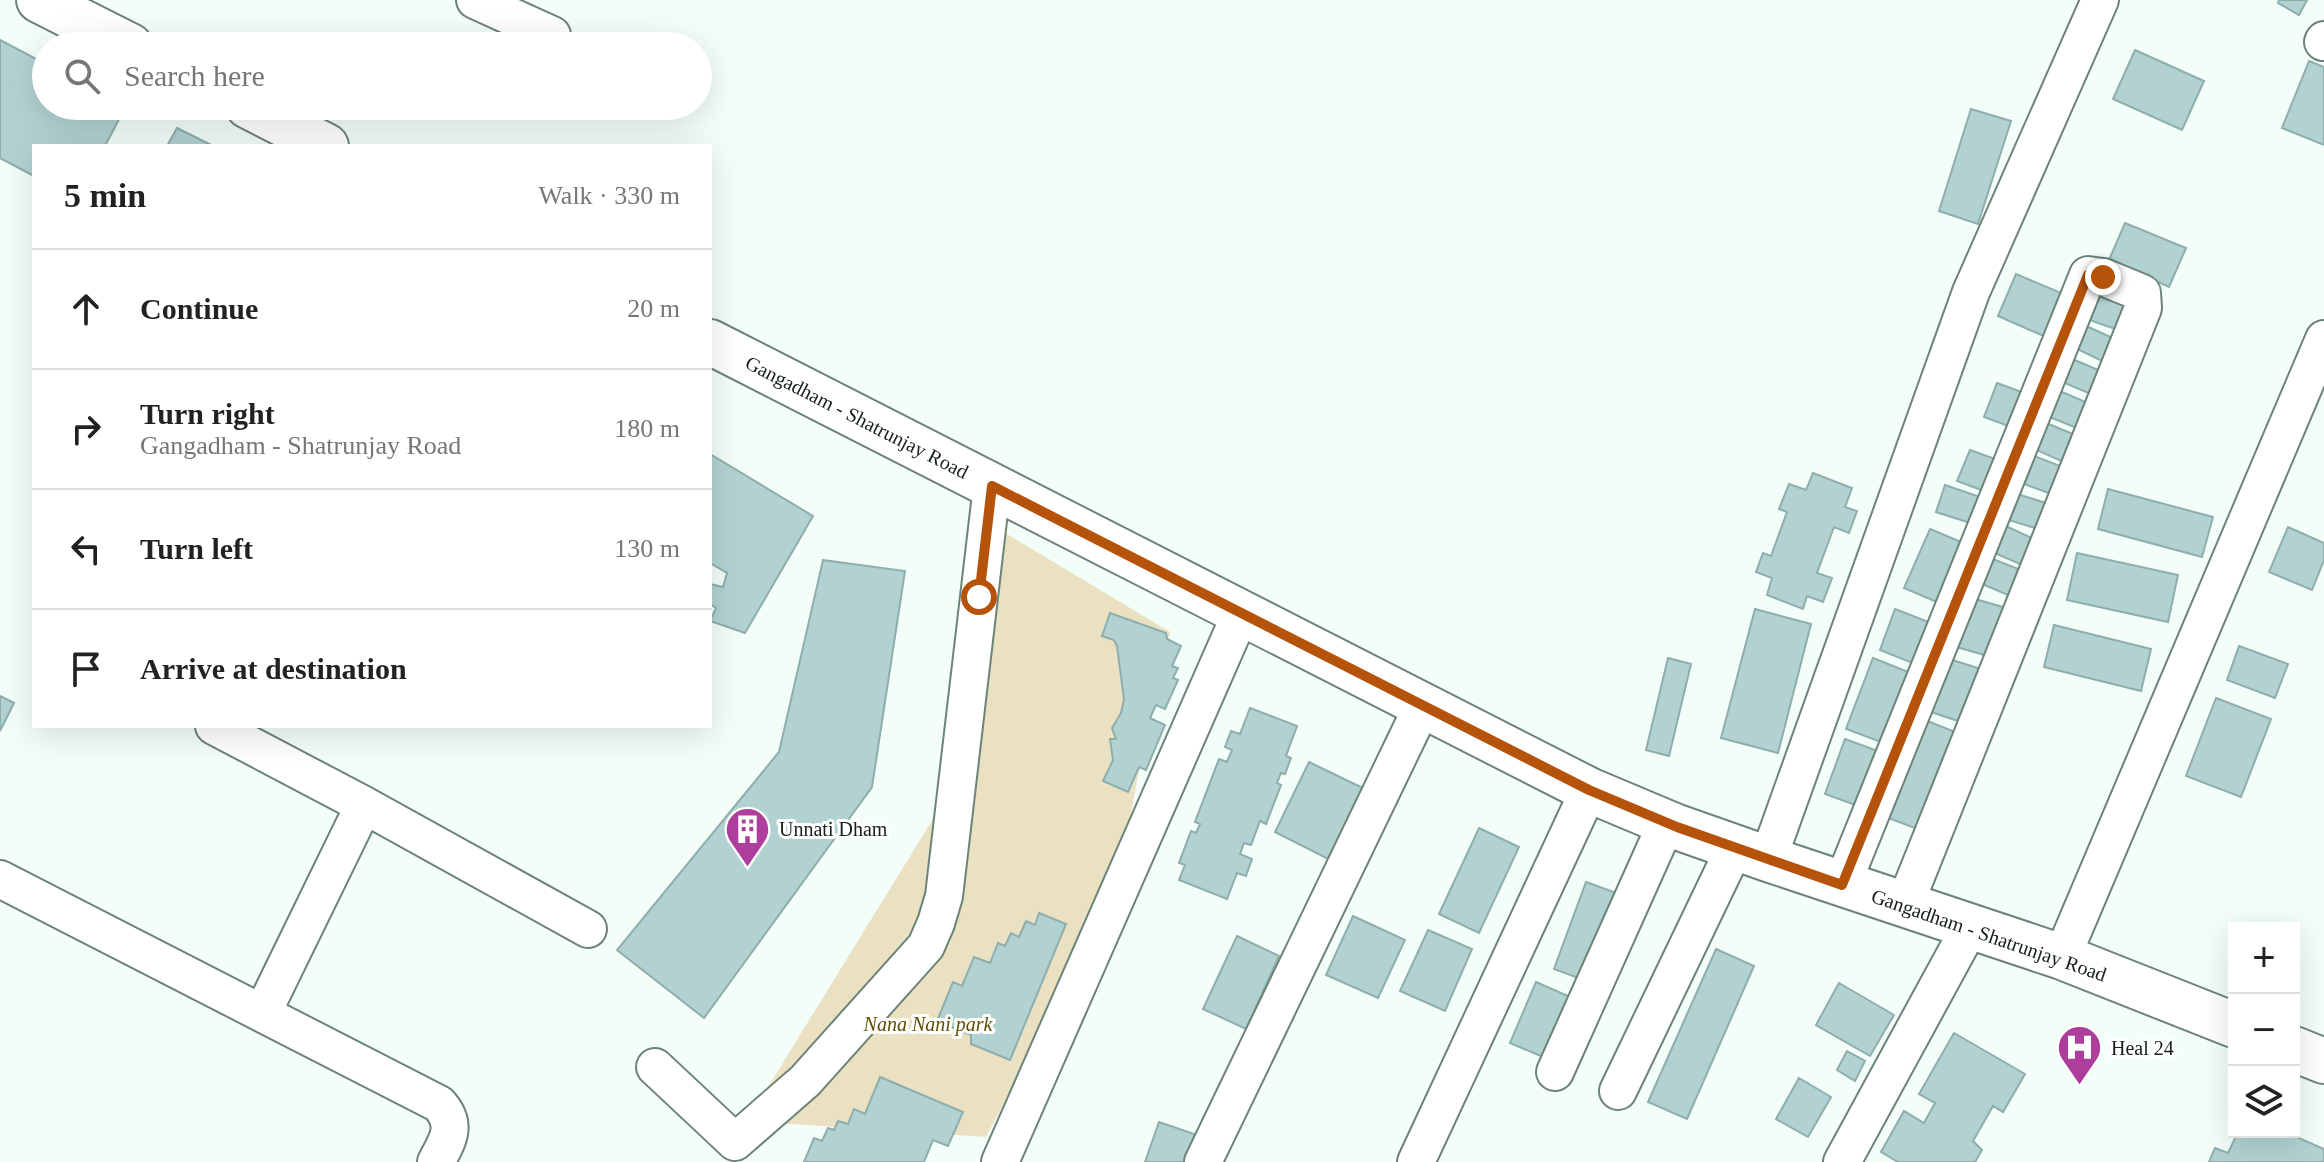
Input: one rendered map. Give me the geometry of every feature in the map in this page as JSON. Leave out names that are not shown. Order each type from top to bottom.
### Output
[{"type":"main road","points":[[39,0],[102,32]]},
{"type":"main road","points":[[264,125],[320,144]]},
{"type":"main road","name":"Gangadham - Shatrunjay Road","points":[[712,343],[1589,790],[1751,853],[2062,957],[2228,1023]]},
{"type":"main road","points":[[2300,1051],[2324,1061]]},
{"type":"street","points":[[475,0],[545,32]]},
{"type":"street","points":[[1618,1091],[1751,853],[1971,292],[2100,0]]},
{"type":"street","points":[[1842,885],[2088,275],[2103,277],[2142,293],[2143,308],[1905,904]]},
{"type":"street","points":[[2062,957],[2324,339]]},
{"type":"street","points":[[655,1067],[735,1142],[805,1081],[926,946],[944,896],[992,486]]},
{"type":"street","points":[[1000,1162],[1241,613]]},
{"type":"street","points":[[1203,1162],[1423,705]]},
{"type":"street","points":[[218,728],[588,929]]},
{"type":"street","points":[[1416,1162],[1589,790]]},
{"type":"street","points":[[263,1012],[364,805]]},
{"type":"street","points":[[1555,1072],[1667,822]]},
{"type":"street","points":[[0,879],[439,1104],[448,1114],[450,1124],[449,1138],[436,1162]]},
{"type":"street","points":[[1842,1162],[1970,927]]},
{"type":"green space","name":"Nana Nani park","points":[[972,513],[1170,632],[1117,886],[986,1137],[747,1121],[936,814]]},
{"type":"building","points":[[2279,0],[2307,0],[2299,15],[2278,3]]},
{"type":"building","points":[[0,40],[32,57],[32,120],[119,120],[106,144],[32,144],[32,175],[0,158]]},
{"type":"building","points":[[2135,50],[2204,81],[2182,130],[2113,99]]},
{"type":"building","points":[[2309,61],[2324,67],[2324,145],[2282,128]]},
{"type":"building","points":[[1971,109],[2011,121],[1978,224],[1939,211]]},
{"type":"building","points":[[177,128],[209,144],[168,144]]},
{"type":"building","points":[[2125,223],[2186,248],[2169,287],[2109,260]]},
{"type":"building","points":[[2016,274],[2075,299],[2055,341],[1998,316]]},
{"type":"building","points":[[2085,288],[2128,304],[2118,330],[2075,315]]},
{"type":"building","points":[[2073,320],[2115,339],[2104,362],[2063,342]]},
{"type":"building","points":[[2063,355],[2103,372],[2093,395],[2053,378]]},
{"type":"building","points":[[1997,383],[2035,397],[2022,431],[1984,417]]},
{"type":"building","points":[[2046,385],[2090,404],[2079,429],[2035,411]]},
{"type":"building","points":[[2034,418],[2078,436],[2066,463],[2023,444]]},
{"type":"building","points":[[1970,450],[2009,464],[1997,496],[1957,481]]},
{"type":"building","points":[[2022,451],[2065,468],[2054,495],[2011,479]]},
{"type":"building","points":[[712,455],[813,516],[745,633],[712,622],[716,608],[712,605],[712,584],[723,587],[727,573],[712,564]]},
{"type":"building","points":[[1813,473],[1852,488],[1845,507],[1857,511],[1849,533],[1834,527],[1817,573],[1832,578],[1823,602],[1807,596],[1803,609],[1767,595],[1772,578],[1756,572],[1763,553],[1771,556],[1787,512],[1779,509],[1789,484],[1806,490]]},
{"type":"building","points":[[1945,485],[1992,501],[1983,527],[1936,512]]},
{"type":"building","points":[[2108,489],[2213,517],[2202,557],[2098,529]]},
{"type":"building","points":[[2005,490],[2049,504],[2041,530],[1996,516]]},
{"type":"building","points":[[1993,520],[2034,539],[2022,565],[1981,547]]},
{"type":"building","points":[[2288,527],[2324,543],[2324,560],[2312,590],[2269,572]]},
{"type":"building","points":[[1930,529],[1973,547],[1946,606],[1904,588]]},
{"type":"building","points":[[2077,553],[2178,575],[2168,622],[2067,600]]},
{"type":"building","points":[[1980,554],[2026,572],[2015,598],[1970,579]]},
{"type":"building","name":"Unnati Dham","points":[[823,560],[905,571],[872,787],[704,1018],[617,950],[779,752]]},
{"type":"building","points":[[1961,595],[2010,609],[1995,658],[1946,644]]},
{"type":"building","points":[[1755,609],[1811,624],[1778,753],[1721,738]]},
{"type":"building","points":[[1895,609],[1936,625],[1920,666],[1880,650]]},
{"type":"building","points":[[1110,613],[1166,633],[1167,639],[1181,646],[1172,666],[1178,668],[1173,678],[1178,680],[1165,709],[1156,705],[1150,718],[1165,725],[1146,770],[1139,767],[1128,792],[1103,781],[1113,760],[1110,739],[1116,739],[1112,728],[1121,713],[1124,699],[1117,646],[1114,640],[1102,636]]},
{"type":"building","points":[[2054,625],[2151,649],[2141,691],[2044,667]]},
{"type":"building","points":[[2239,646],[2288,664],[2275,698],[2227,680]]},
{"type":"building","points":[[1668,658],[1691,664],[1669,756],[1646,750]]},
{"type":"building","points":[[1873,658],[1916,675],[1889,745],[1846,729]]},
{"type":"building","points":[[1946,658],[1984,670],[1967,724],[1928,711]]},
{"type":"building","points":[[0,696],[14,703],[0,731]]},
{"type":"building","points":[[2216,698],[2271,719],[2241,797],[2186,776]]},
{"type":"building","points":[[1250,708],[1297,726],[1286,756],[1291,758],[1285,774],[1281,773],[1277,783],[1281,785],[1266,824],[1260,821],[1251,845],[1244,843],[1240,854],[1252,859],[1246,876],[1237,873],[1227,899],[1179,880],[1185,865],[1179,863],[1191,831],[1196,833],[1200,824],[1195,822],[1219,759],[1227,762],[1232,750],[1225,747],[1231,731],[1240,734]]},
{"type":"building","points":[[1920,718],[1965,736],[1928,833],[1883,816]]},
{"type":"building","points":[[1845,739],[1886,754],[1866,809],[1825,794]]},
{"type":"building","points":[[1309,762],[1367,790],[1332,861],[1275,832]]},
{"type":"building","points":[[1479,828],[1519,847],[1479,933],[1439,914]]},
{"type":"building","points":[[1586,882],[1622,895],[1589,982],[1554,969]]},
{"type":"building","points":[[1039,913],[1066,924],[1010,1060],[971,1044],[971,1035],[937,1021],[953,982],[962,986],[974,957],[990,963],[998,943],[1005,946],[1011,933],[1019,937],[1026,921],[1035,925]]},
{"type":"building","points":[[1353,916],[1405,940],[1378,998],[1326,975]]},
{"type":"building","points":[[1428,930],[1472,949],[1445,1011],[1400,991]]},
{"type":"building","points":[[1237,936],[1279,956],[1246,1029],[1203,1009]]},
{"type":"building","points":[[1716,949],[1754,966],[1687,1119],[1648,1102]]},
{"type":"building","points":[[1536,982],[1577,1000],[1550,1060],[1510,1043]]},
{"type":"building","points":[[1839,983],[1894,1015],[1870,1056],[1816,1025]]},
{"type":"building","points":[[1954,1033],[2025,1074],[2003,1112],[1993,1106],[1973,1141],[1982,1150],[1975,1162],[1898,1162],[1881,1152],[1904,1111],[1924,1123],[1935,1103],[1919,1094]]},
{"type":"building","points":[[1847,1051],[1865,1061],[1855,1081],[1837,1070]]},
{"type":"building","points":[[880,1077],[963,1112],[948,1146],[933,1140],[924,1162],[804,1162],[814,1138],[822,1141],[828,1128],[834,1130],[838,1121],[848,1124],[854,1109],[865,1114]]},
{"type":"building","points":[[1799,1078],[1831,1097],[1808,1137],[1776,1119]]},
{"type":"building","points":[[1159,1122],[1200,1136],[1190,1162],[1145,1162]]},
{"type":"building","points":[[2235,1138],[2299,1138],[2324,1149],[2324,1162],[2209,1162],[2215,1148],[2228,1153]]},
{"type":"place","name":"Unnati Dham","points":[[748,868]]},
{"type":"place","name":"Heal 24","points":[[2080,1087]]},
{"type":"route","points":[[979,597],[992,486],[1589,790],[1677,827],[1842,885],[2088,275],[2103,277]]}]
